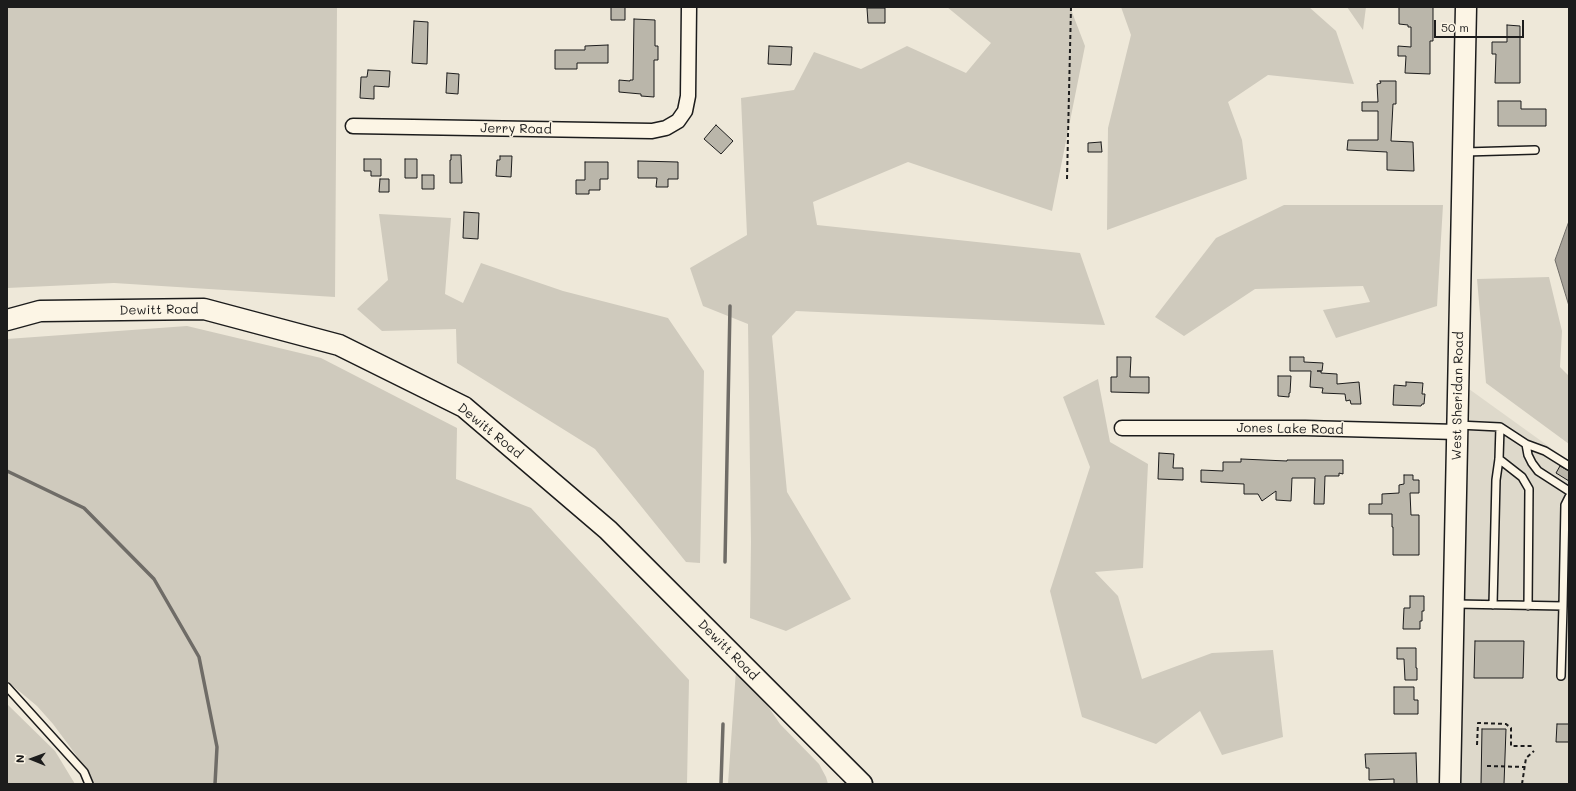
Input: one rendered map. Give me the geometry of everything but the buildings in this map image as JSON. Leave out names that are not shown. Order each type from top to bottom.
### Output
[{"type":"street","name":"Jerry Road","points":[[353,126],[652,131],[666,128],[678,121],[685,111],[688,96],[689,7]]},
{"type":"street","name":"West Sheridan Road","points":[[1450,784],[1466,7]]},
{"type":"street","name":"Dewitt Road","points":[[7,320],[40,311],[204,309],[339,345],[464,407],[608,530],[862,784]]},
{"type":"street","name":"Jones Lake Road","points":[[1122,428],[1458,429]]},
{"type":"lane","points":[[1462,152],[1535,150]]},
{"type":"lane","points":[[1458,429],[1500,427],[1526,444],[1545,451],[1569,466]]},
{"type":"lane","points":[[1493,606],[1496,480],[1499,459],[1500,427]]},
{"type":"lane","points":[[1526,444],[1528,455],[1538,471],[1569,491]]},
{"type":"lane","points":[[1499,459],[1522,477],[1529,489],[1528,606]]},
{"type":"lane","points":[[1561,676],[1565,505],[1569,497]]},
{"type":"lane","points":[[1454,604],[1493,606],[1563,606]]},
{"type":"lane","points":[[7,688],[84,772],[89,784]]},
{"type":"path","points":[[1067,179],[1071,7]]},
{"type":"path","points":[[1477,744],[1478,723],[1506,724],[1511,728],[1511,746],[1534,746]]},
{"type":"path","points":[[1522,784],[1526,758],[1534,751]]},
{"type":"path","points":[[1487,766],[1525,767]]},
{"type":"shaded area","points":[[7,7],[337,7],[335,297],[114,283],[7,288]]},
{"type":"shaded area","points":[[947,7],[1070,7],[1085,46],[1052,211],[908,162],[813,202],[817,225],[1080,253],[1105,325],[796,311],[772,336],[787,492],[851,599],[786,631],[750,618],[751,542],[748,324],[703,306],[690,268],[747,235],[741,98],[794,90],[814,52],[861,69],[907,46],[966,73],[991,43]]},
{"type":"shaded area","points":[[1121,7],[1309,7],[1336,31],[1354,84],[1268,75],[1228,102],[1242,140],[1247,179],[1107,230],[1108,128],[1131,35]]},
{"type":"shaded area","points":[[1347,7],[1366,7],[1363,30]]},
{"type":"shaded area","points":[[1284,205],[1443,205],[1437,306],[1336,338],[1323,310],[1370,302],[1363,286],[1255,289],[1184,336],[1155,317],[1216,238]]},
{"type":"shaded area","points":[[379,214],[451,218],[445,294],[463,303],[481,263],[563,291],[668,318],[704,371],[700,563],[686,562],[595,449],[457,363],[456,329],[382,331],[357,309],[388,280]]},
{"type":"shaded area","points":[[1569,221],[1569,306],[1555,260]]},
{"type":"shaded area","points":[[1549,277],[1562,331],[1560,367],[1569,376],[1569,444],[1486,383],[1477,279]]},
{"type":"shaded area","points":[[187,326],[321,358],[457,428],[456,479],[531,508],[689,680],[687,784],[93,784],[76,755],[53,724],[37,706],[7,681],[7,339]]},
{"type":"shaded area","points":[[1098,379],[1110,442],[1148,464],[1143,568],[1095,572],[1118,596],[1142,679],[1212,653],[1273,650],[1283,737],[1222,755],[1200,711],[1156,744],[1082,717],[1050,591],[1090,467],[1063,397]]},
{"type":"shaded area","points":[[1469,389],[1569,461],[1569,784],[1461,784]]},
{"type":"shaded area","points":[[736,670],[763,699],[780,724],[819,764],[828,784],[728,784]]},
{"type":"shaded area","points":[[7,704],[55,751],[75,784],[7,784]]},
{"type":"waterway","points":[[725,562],[730,306]]},
{"type":"waterway","points":[[7,471],[84,508],[154,579],[199,657],[217,747],[215,784]]},
{"type":"waterway","points":[[721,784],[723,724]]}]
